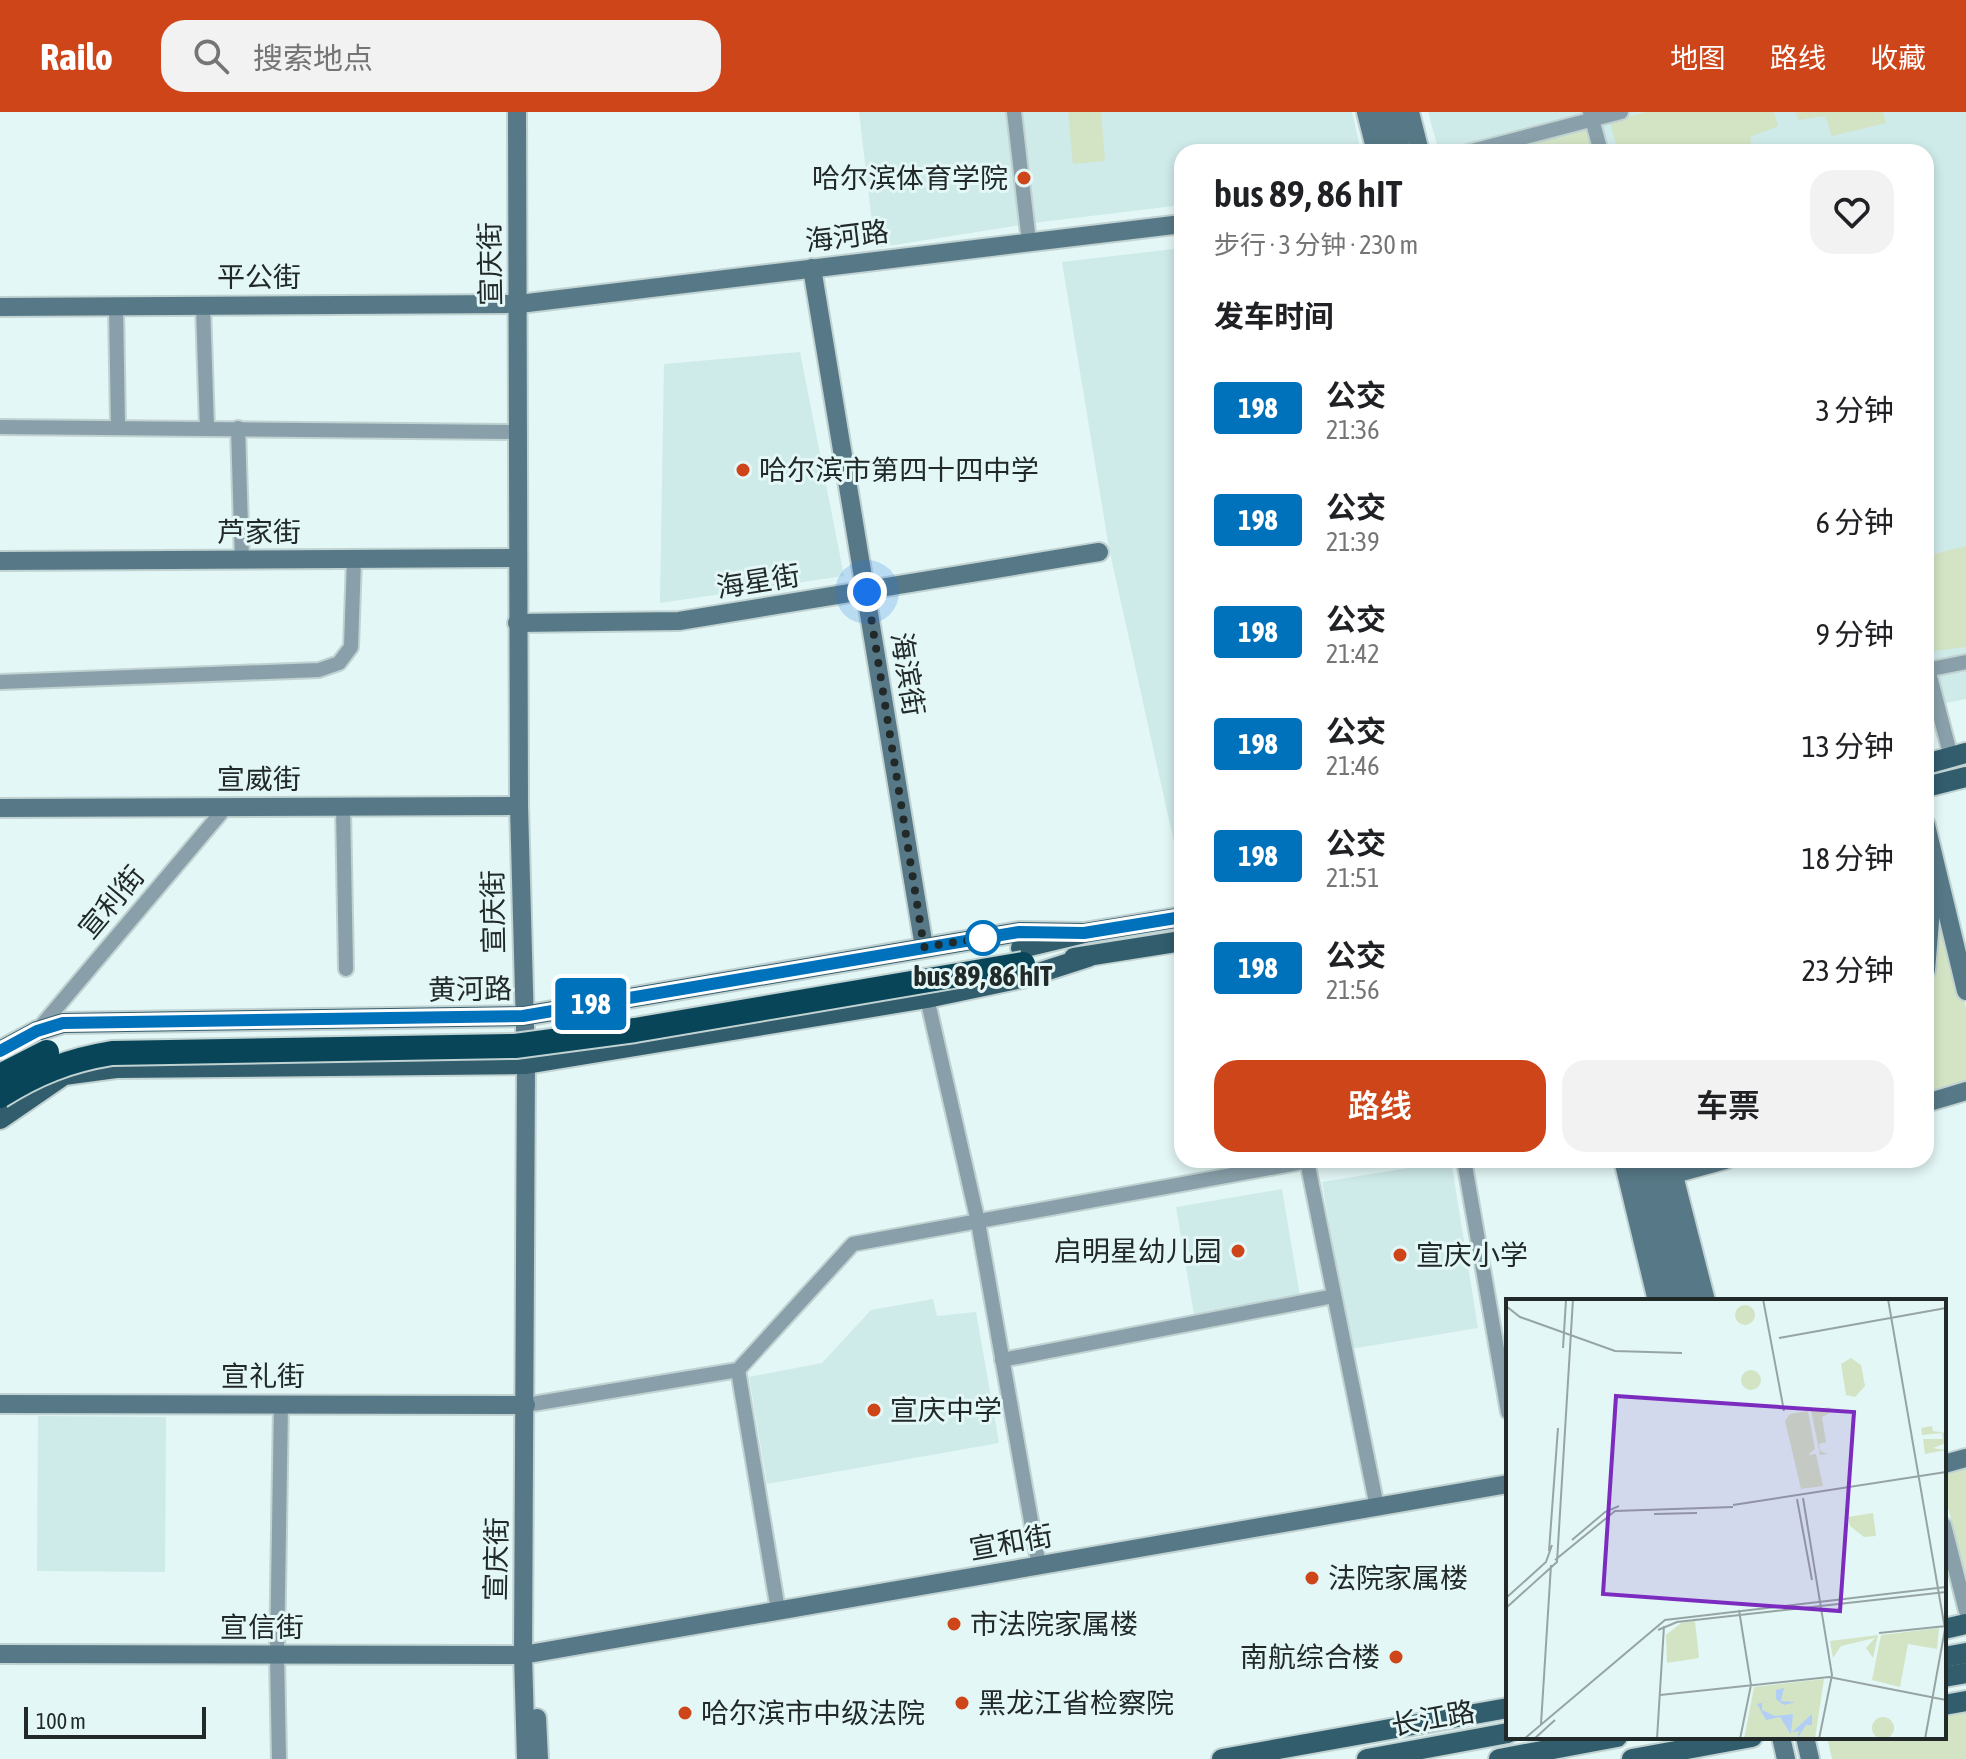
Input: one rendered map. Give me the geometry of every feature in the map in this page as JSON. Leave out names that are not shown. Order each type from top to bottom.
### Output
[{"type":"highway","points":[[0,1076],[60,1047],[104,1039],[178,1035],[509,1031],[1022,956]]},
{"type":"highway","points":[[0,1096],[51,1067],[112,1053],[515,1046],[635,1030],[1022,956]]},
{"type":"main road","points":[[1934,762],[1958,755]]},
{"type":"main road","points":[[1934,785],[1966,777]]},
{"type":"main road","name":"黄河路","points":[[0,1051],[37,1031],[63,1023],[523,1016],[1019,932],[1084,933],[1174,918]]},
{"type":"main road","name":"黄河路","points":[[1022,956],[1084,933]]},
{"type":"main road","points":[[0,1119],[64,1075],[116,1068],[526,1064],[927,998],[1026,977],[1088,957],[1174,942]]},
{"type":"main road","points":[[1022,956],[1088,957]]},
{"type":"main road","points":[[1946,1629],[1966,1624]]},
{"type":"main road","points":[[1946,1657],[1966,1653]]},
{"type":"main road","points":[[1946,1677],[1966,1673]]},
{"type":"main road","points":[[1946,1705],[1966,1701]]},
{"type":"main road","points":[[1222,1759],[1506,1708]]},
{"type":"main road","name":"长江路","points":[[1367,1759],[1506,1733]]},
{"type":"main road","name":"长江路","points":[[1499,1759],[1606,1739]]},
{"type":"main road","points":[[1632,1759],[1741,1739]]},
{"type":"street","name":"宣庆街","points":[[517,112],[517,623],[526,1064],[529,1654],[526,1759]]},
{"type":"street","points":[[1014,112],[1029,242]]},
{"type":"street","points":[[1366,112],[1388,144]]},
{"type":"street","points":[[1380,112],[1389,144]]},
{"type":"street","points":[[1389,144],[1394,112]]},
{"type":"street","points":[[1410,112],[1418,144]]},
{"type":"street","points":[[1495,144],[1591,115],[1621,112]]},
{"type":"street","points":[[1591,115],[1599,144]]},
{"type":"street","name":"海河路","points":[[519,304],[1029,242],[1174,229]]},
{"type":"street","name":"海滨街","points":[[812,268],[924,947]]},
{"type":"street","name":"平公街","points":[[0,307],[519,304]]},
{"type":"street","points":[[116,306],[118,427]]},
{"type":"street","points":[[203,306],[207,428]]},
{"type":"street","points":[[0,427],[519,432]]},
{"type":"street","points":[[238,428],[242,560]]},
{"type":"street","name":"海星街","points":[[517,623],[679,621],[1099,552]]},
{"type":"street","name":"芦家街","points":[[0,561],[518,558]]},
{"type":"street","points":[[0,682],[319,670],[339,663],[351,647],[354,559]]},
{"type":"street","points":[[1934,668],[1966,662]]},
{"type":"street","points":[[1934,688],[1958,755]]},
{"type":"street","name":"宣威街","points":[[0,808],[519,806]]},
{"type":"street","name":"宣利街","points":[[37,1031],[226,807]]},
{"type":"street","points":[[343,807],[346,969]]},
{"type":"street","points":[[1934,861],[1965,979]]},
{"type":"street","points":[[927,998],[978,1222],[1039,1566]]},
{"type":"street","points":[[1934,1101],[1966,1091]]},
{"type":"street","points":[[526,1405],[738,1370],[853,1244],[1254,1168]]},
{"type":"street","points":[[1312,1168],[1334,1296],[1377,1507]]},
{"type":"street","points":[[1465,1168],[1506,1401]]},
{"type":"street","points":[[1625,1168],[1657,1299]]},
{"type":"street","points":[[1638,1168],[1672,1299]]},
{"type":"street","points":[[1654,1168],[1687,1299]]},
{"type":"street","points":[[1672,1168],[1705,1299]]},
{"type":"street","points":[[1682,1168],[1697,1168]]},
{"type":"street","points":[[1002,1360],[1334,1296]]},
{"type":"street","points":[[738,1370],[778,1610]]},
{"type":"street","points":[[279,1759],[277,1655],[281,1403]]},
{"type":"street","name":"宣礼街","points":[[0,1404],[526,1405]]},
{"type":"street","points":[[1946,1463],[1966,1458]]},
{"type":"street","name":"宣和街","points":[[529,1654],[1506,1484]]},
{"type":"street","points":[[1946,1533],[1966,1611]]},
{"type":"street","name":"宣信街","points":[[0,1654],[529,1654]]},
{"type":"street","points":[[529,1654],[539,1759]]},
{"type":"street","points":[[1781,1739],[1786,1759]]},
{"type":"street","points":[[1805,1739],[1810,1759]]},
{"type":"shaded area","name":"哈尔滨体育学院","points":[[859,112],[1352,112],[1359,144],[1174,144],[1174,206],[1041,222],[875,248]]},
{"type":"shaded area","points":[[1428,112],[1966,112],[1966,699],[1934,705],[1934,144],[1437,144]]},
{"type":"shaded area","points":[[1174,249],[1174,843],[1109,548],[1062,262]]},
{"type":"shaded area","name":"哈尔滨市第四十四中学","points":[[800,352],[844,576],[660,603],[664,364]]},
{"type":"shaded area","name":"宣庆小学","points":[[1408,1168],[1452,1168],[1478,1328],[1350,1349],[1322,1182]]},
{"type":"shaded area","name":"启明星幼儿园","points":[[1282,1189],[1300,1296],[1194,1314],[1176,1207]]},
{"type":"shaded area","name":"宣庆中学","points":[[933,1299],[937,1316],[976,1312],[999,1443],[767,1484],[749,1377],[822,1363],[871,1310]]},
{"type":"shaded area","points":[[38,1416],[166,1417],[165,1572],[37,1571]]},
{"type":"green space","points":[[1068,112],[1101,112],[1105,161],[1073,164]]},
{"type":"green space","points":[[1646,112],[1774,112],[1778,126],[1750,137],[1751,144],[1616,144],[1610,122]]},
{"type":"green space","points":[[1796,112],[1883,112],[1886,123],[1832,136],[1825,116],[1798,120]]},
{"type":"green space","points":[[1591,127],[1595,144],[1522,144]]},
{"type":"green space","points":[[1966,546],[1966,647],[1934,651],[1934,554]]},
{"type":"green space","points":[[1943,923],[1966,1008],[1966,1081],[1934,1090],[1934,950],[1937,926]]},
{"type":"green space","points":[[1966,1465],[1966,1577],[1946,1500],[1946,1470]]},
{"type":"green space","points":[[1966,1709],[1966,1759],[1832,1759],[1827,1739],[1946,1739],[1946,1714]]},
{"type":"bus line","name":"198","points":[[0,1051],[37,1031],[63,1023],[523,1016],[1019,932],[1084,933],[1174,918]]},
{"type":"place","name":"哈尔滨体育学院","points":[[1024,178]]},
{"type":"place","name":"哈尔滨市第四十四中学","points":[[743,470]]},
{"type":"place","name":"bus 89, 86 hIT","points":[[983,938]]},
{"type":"place","name":"启明星幼儿园","points":[[1238,1251]]},
{"type":"place","name":"宣庆小学","points":[[1400,1255]]},
{"type":"place","name":"宣庆中学","points":[[874,1410]]},
{"type":"place","name":"法院家属楼","points":[[1312,1578]]},
{"type":"place","name":"市法院家属楼","points":[[954,1624]]},
{"type":"place","name":"南航综合楼","points":[[1396,1657]]},
{"type":"place","name":"黑龙江省检察院","points":[[962,1703]]},
{"type":"place","name":"哈尔滨市中级法院","points":[[685,1713]]},
{"type":"route","points":[[867,592],[924,947],[983,938]]}]
